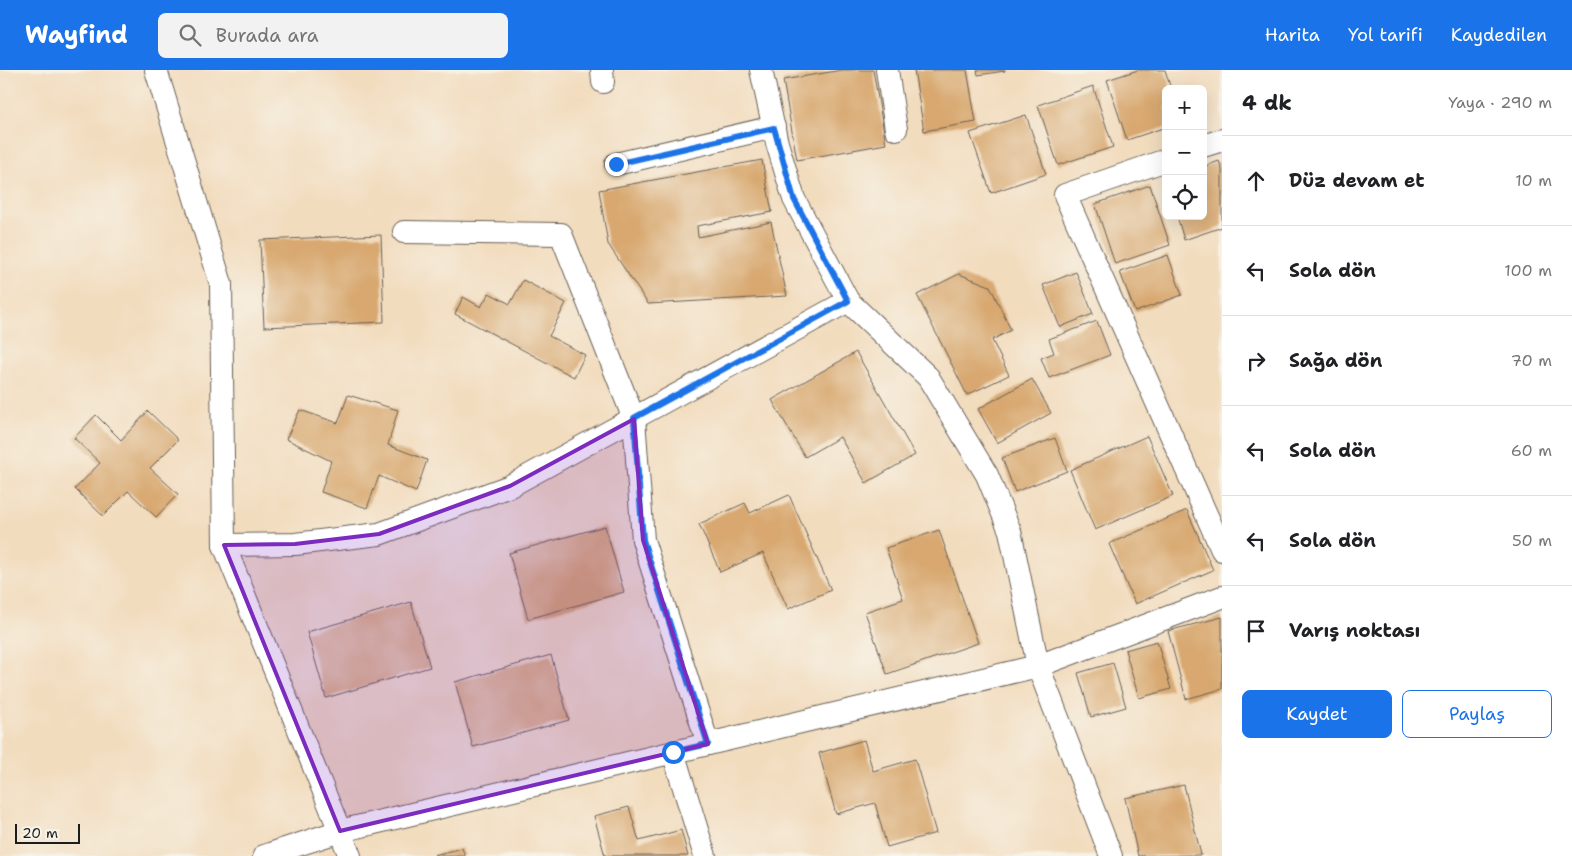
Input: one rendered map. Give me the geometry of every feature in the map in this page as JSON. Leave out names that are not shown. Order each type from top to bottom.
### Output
[{"type":"street","points":[[156,70],[221,284],[224,546],[350,856]]},
{"type":"street","points":[[761,70],[774,128],[794,199],[848,301],[928,377],[987,475],[1010,531],[1038,666],[1111,856]]},
{"type":"street","points":[[887,70],[896,129]]},
{"type":"street","points":[[616,164],[774,128]]},
{"type":"street","points":[[1207,145],[1222,140]]},
{"type":"street","points":[[1162,161],[1064,195],[1222,550]]},
{"type":"street","points":[[404,232],[561,234],[634,418],[643,540],[708,744]]},
{"type":"street","points":[[224,546],[295,544],[379,534],[510,486],[848,301]]},
{"type":"street","points":[[264,856],[340,831],[1038,666],[1222,597]]},
{"type":"street","points":[[673,752],[705,856]]},
{"type":"highlighted area","points":[[634,419],[643,540],[708,744],[340,831],[224,545],[295,544],[379,534],[510,486]]},
{"type":"building","points":[[842,70],[873,70],[886,144],[797,160],[783,80]]},
{"type":"building","points":[[914,70],[967,70],[976,122],[924,131]]},
{"type":"building","points":[[977,70],[1005,70],[1005,71],[978,75]]},
{"type":"building","points":[[1138,70],[1165,70],[1170,85],[1162,85],[1162,128],[1127,140],[1107,80]]},
{"type":"building","points":[[1093,86],[1113,147],[1058,165],[1038,105]]},
{"type":"building","points":[[1026,115],[1046,174],[991,193],[970,133]]},
{"type":"building","points":[[762,160],[772,212],[697,226],[698,237],[771,222],[787,296],[648,304],[608,244],[599,190]]},
{"type":"building","points":[[1219,161],[1222,169],[1222,227],[1184,240],[1178,220],[1207,220],[1207,166]]},
{"type":"building","points":[[1150,185],[1170,245],[1115,264],[1095,204]]},
{"type":"building","points":[[381,235],[384,322],[264,327],[260,240]]},
{"type":"building","points":[[1168,255],[1182,295],[1135,312],[1120,272]]},
{"type":"building","points":[[1076,272],[1093,314],[1060,327],[1043,285]]},
{"type":"building","points":[[959,274],[990,286],[1011,330],[992,340],[1009,375],[967,395],[917,295]]},
{"type":"building","points":[[523,280],[566,303],[549,336],[585,355],[574,377],[455,314],[463,297],[481,307],[489,293],[510,304]]},
{"type":"building","points":[[1097,321],[1110,355],[1049,378],[1041,358],[1054,353],[1049,339]]},
{"type":"building","points":[[856,352],[915,455],[866,483],[840,437],[805,457],[772,400]]},
{"type":"building","points":[[1032,379],[1051,413],[997,443],[978,409]]},
{"type":"building","points":[[348,395],[398,410],[388,445],[427,460],[416,492],[379,476],[367,508],[321,492],[331,461],[286,439],[300,410],[338,423]]},
{"type":"building","points":[[148,411],[178,440],[150,468],[178,494],[156,517],[128,491],[103,516],[75,489],[100,463],[74,438],[96,415],[121,440]]},
{"type":"building","points":[[1147,436],[1173,496],[1095,530],[1070,470]]},
{"type":"building","points":[[1055,438],[1067,471],[1015,492],[1002,458]]},
{"type":"building","points":[[789,495],[831,590],[788,609],[763,553],[720,572],[699,524],[745,503],[750,513]]},
{"type":"building","points":[[1187,510],[1213,570],[1135,604],[1109,544]]},
{"type":"building","points":[[605,526],[624,592],[528,619],[509,553]]},
{"type":"building","points":[[939,530],[978,643],[887,674],[865,612],[903,599],[886,548]]},
{"type":"building","points":[[411,602],[430,667],[326,698],[307,632]]},
{"type":"building","points":[[1222,617],[1222,689],[1186,699],[1168,631]]},
{"type":"building","points":[[1157,641],[1171,689],[1139,698],[1125,650]]},
{"type":"building","points":[[551,655],[569,720],[473,747],[455,682]]},
{"type":"building","points":[[1113,663],[1126,707],[1091,717],[1078,673]]},
{"type":"building","points":[[864,740],[873,771],[915,759],[936,833],[887,847],[875,803],[836,814],[819,753]]},
{"type":"building","points":[[1184,785],[1201,855],[1138,856],[1125,798]]},
{"type":"building","points":[[629,807],[639,841],[681,830],[688,856],[605,856],[594,816]]},
{"type":"building","points":[[462,848],[465,856],[434,856],[434,855]]},
{"type":"route","points":[[616,164],[774,128],[794,199],[848,301],[634,418],[643,540],[708,744],[673,752]]}]
